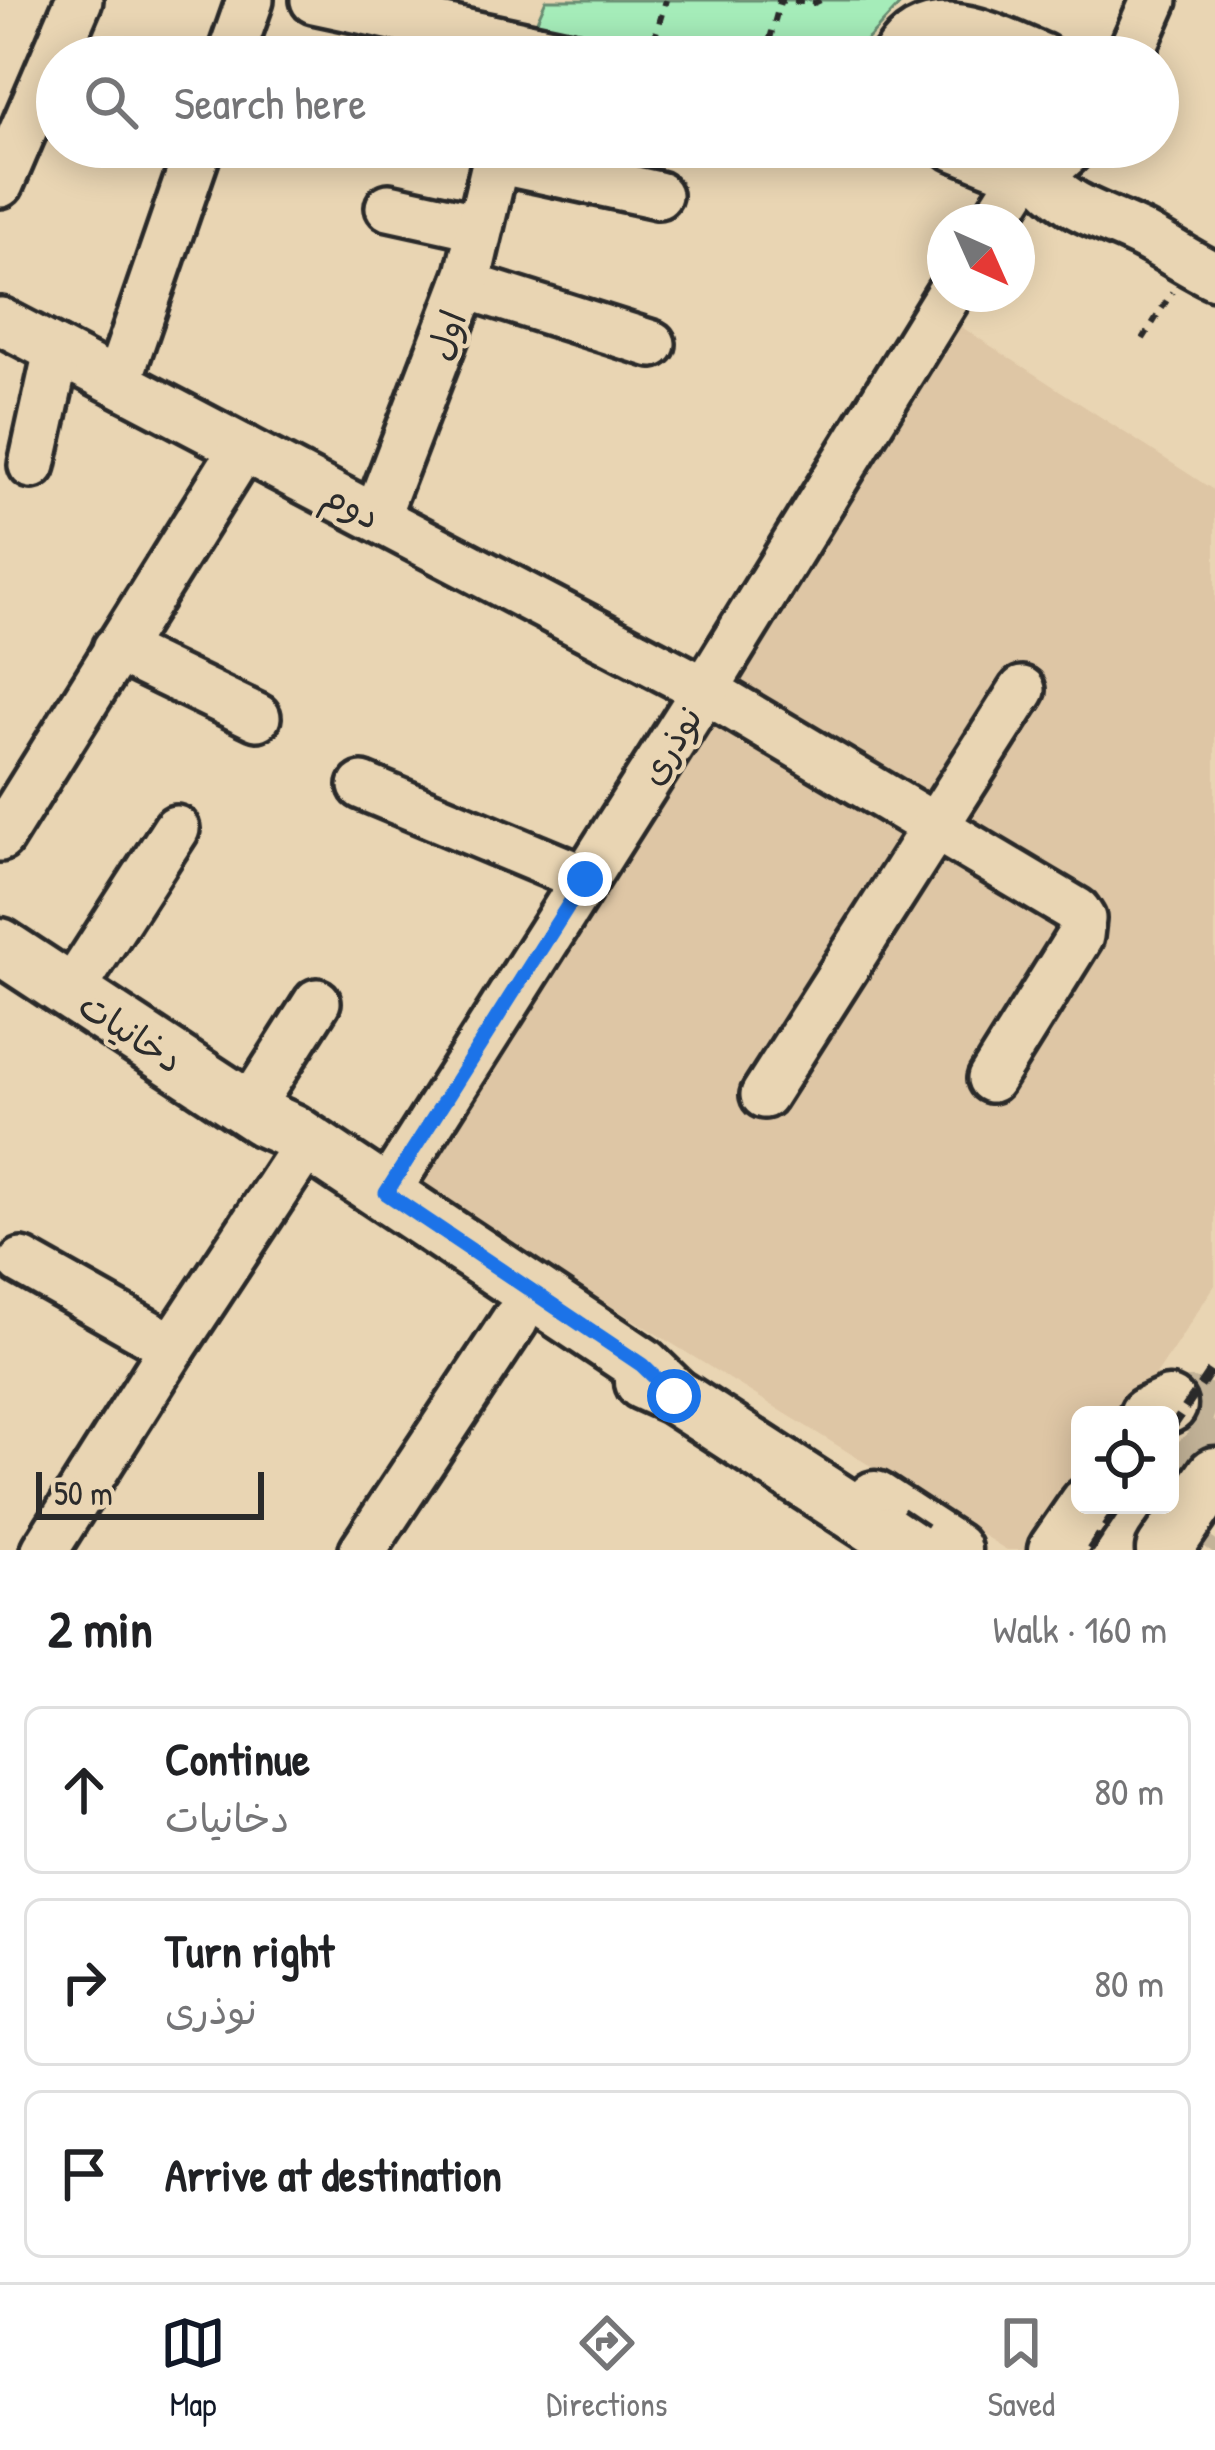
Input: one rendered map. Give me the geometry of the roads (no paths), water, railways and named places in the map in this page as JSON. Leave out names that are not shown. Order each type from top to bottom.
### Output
[{"type":"main road","name":"دخانیات","points":[[0,946],[439,1237],[642,1365],[674,1396],[889,1545]]},
{"type":"main road","name":"دخانیات","points":[[271,1127],[291,1131],[386,1193],[439,1237]]},
{"type":"main road","points":[[439,1237],[473,1287],[514,1320],[889,1545]]},
{"type":"main road","points":[[439,1237],[499,1253],[953,1550]]},
{"type":"main road","points":[[1164,1550],[1215,1475]]},
{"type":"main road","points":[[1056,1550],[1081,1514]]},
{"type":"street","points":[[63,36],[79,0]]},
{"type":"street","points":[[237,36],[250,0]]},
{"type":"street","points":[[314,0],[461,36]]},
{"type":"street","points":[[1137,36],[1154,0]]},
{"type":"street","points":[[932,24],[972,36]]},
{"type":"street","points":[[1,178],[36,98]]},
{"type":"street","points":[[118,382],[192,168]]},
{"type":"street","name":"اول","points":[[376,517],[465,285],[494,168]]},
{"type":"street","points":[[552,168],[658,195]]},
{"type":"street","points":[[1010,204],[1041,168]]},
{"type":"street","points":[[1045,168],[1052,190],[1077,207],[1142,235],[1202,270]]},
{"type":"street","points":[[1092,168],[1108,200],[1142,235]]},
{"type":"street","points":[[389,207],[480,227]]},
{"type":"street","points":[[465,285],[652,344]]},
{"type":"street","name":"نوذری","points":[[386,1193],[938,312]]},
{"type":"street","name":"دوم","points":[[0,321],[705,690],[1077,911],[1082,919],[1080,936],[992,1079]]},
{"type":"street","points":[[32,465],[57,351]]},
{"type":"street","points":[[0,838],[243,448]]},
{"type":"street","points":[[116,650],[257,717]]},
{"type":"street","points":[[764,1095],[1022,690]]},
{"type":"street","points":[[362,786],[585,879]]},
{"type":"street","points":[[70,992],[176,829]]},
{"type":"street","points":[[45,1550],[173,1347],[271,1127],[317,1002]]},
{"type":"street","points":[[22,1262],[173,1347]]},
{"type":"street","points":[[363,1550],[514,1320]]},
{"type":"tunnel","points":[[1215,1413],[1191,1405],[1169,1405],[1183,1428],[1215,1458]]},
{"type":"tunnel","points":[[1208,1550],[1215,1540]]},
{"type":"railway","points":[[1179,1418],[1215,1364]]},
{"type":"railway","points":[[1090,1550],[1114,1514]]}]
